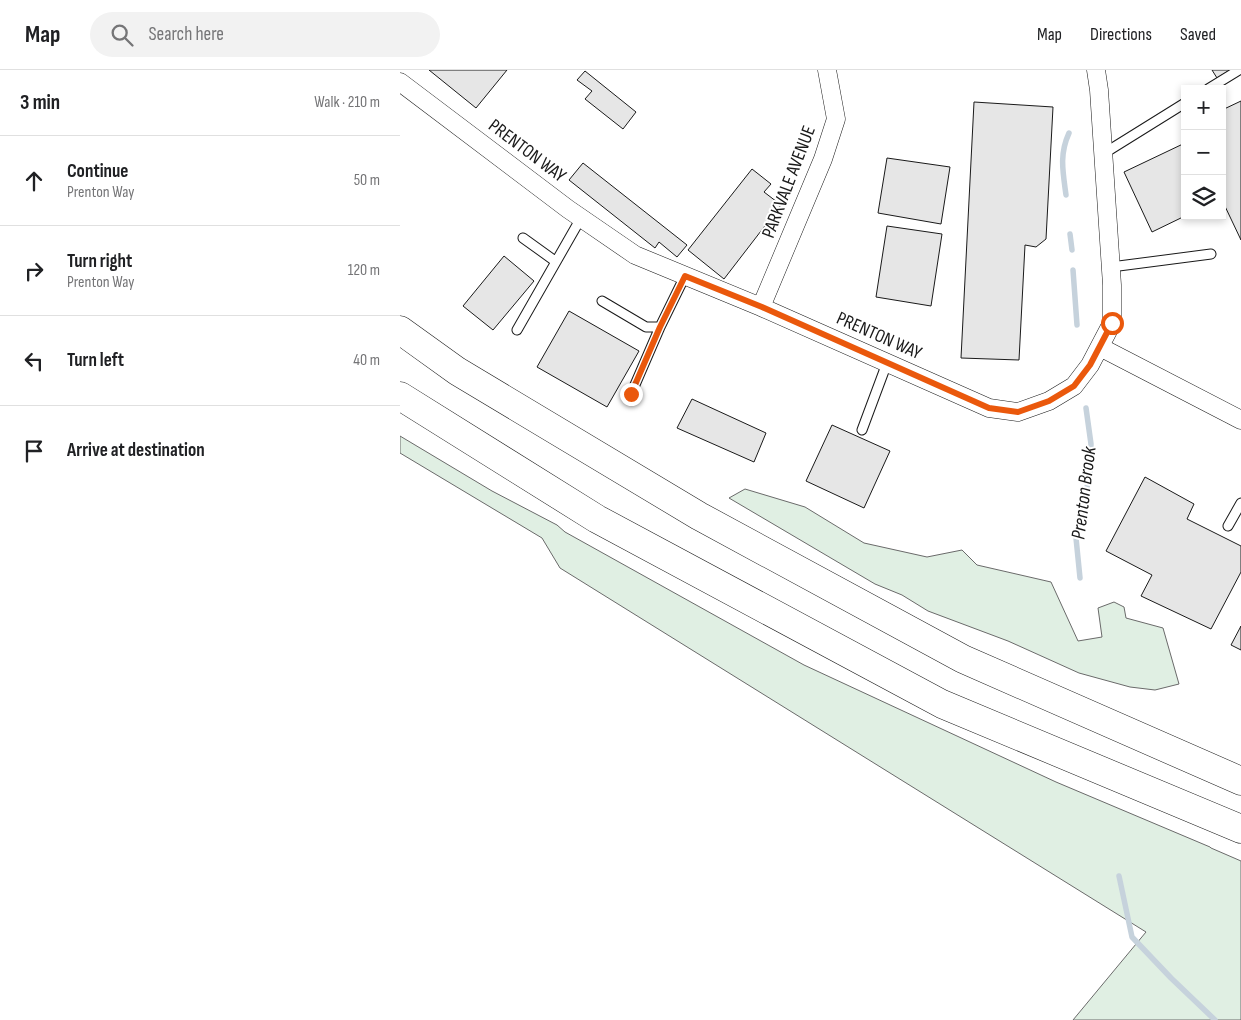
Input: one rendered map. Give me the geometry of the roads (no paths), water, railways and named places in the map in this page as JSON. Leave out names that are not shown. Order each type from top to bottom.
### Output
[{"type":"highway","points":[[400,330],[457,370],[698,516],[963,659],[1241,781]]},
{"type":"highway","points":[[400,396],[597,519],[942,704],[1241,830]]},
{"type":"street","name":"PARKVALE AVENUE","points":[[762,307],[823,159],[836,119],[827,70]]},
{"type":"street","name":"PRENTON WAY","points":[[400,82],[582,218],[635,255],[762,307],[989,408],[1018,412],[1049,401],[1074,386],[1090,365],[1112,323],[1099,90],[1096,70]]},
{"type":"street","points":[[1100,346],[1241,420]]},
{"type":"lane","points":[[1215,85],[1239,70]]},
{"type":"lane","points":[[1103,154],[1181,105]]},
{"type":"lane","points":[[517,330],[555,261],[582,218]]},
{"type":"lane","points":[[523,238],[555,261]]},
{"type":"lane","points":[[1110,267],[1211,254]]},
{"type":"lane","points":[[631,394],[660,327],[685,276]]},
{"type":"lane","points":[[602,301],[646,327],[660,327]]},
{"type":"lane","points":[[862,430],[887,364]]},
{"type":"lane","points":[[1228,526],[1241,503]]},
{"type":"waterway","name":"Prenton Brook","points":[[1066,195],[1063,156],[1069,133]]},
{"type":"waterway","name":"Prenton Brook","points":[[1070,234],[1072,250]]},
{"type":"waterway","name":"Prenton Brook","points":[[1073,270],[1077,325]]},
{"type":"waterway","name":"Prenton Brook","points":[[1080,578],[1076,538],[1090,473],[1091,444],[1086,408]]},
{"type":"waterway","name":"Prenton Brook","points":[[1119,876],[1132,937],[1215,1020]]}]
